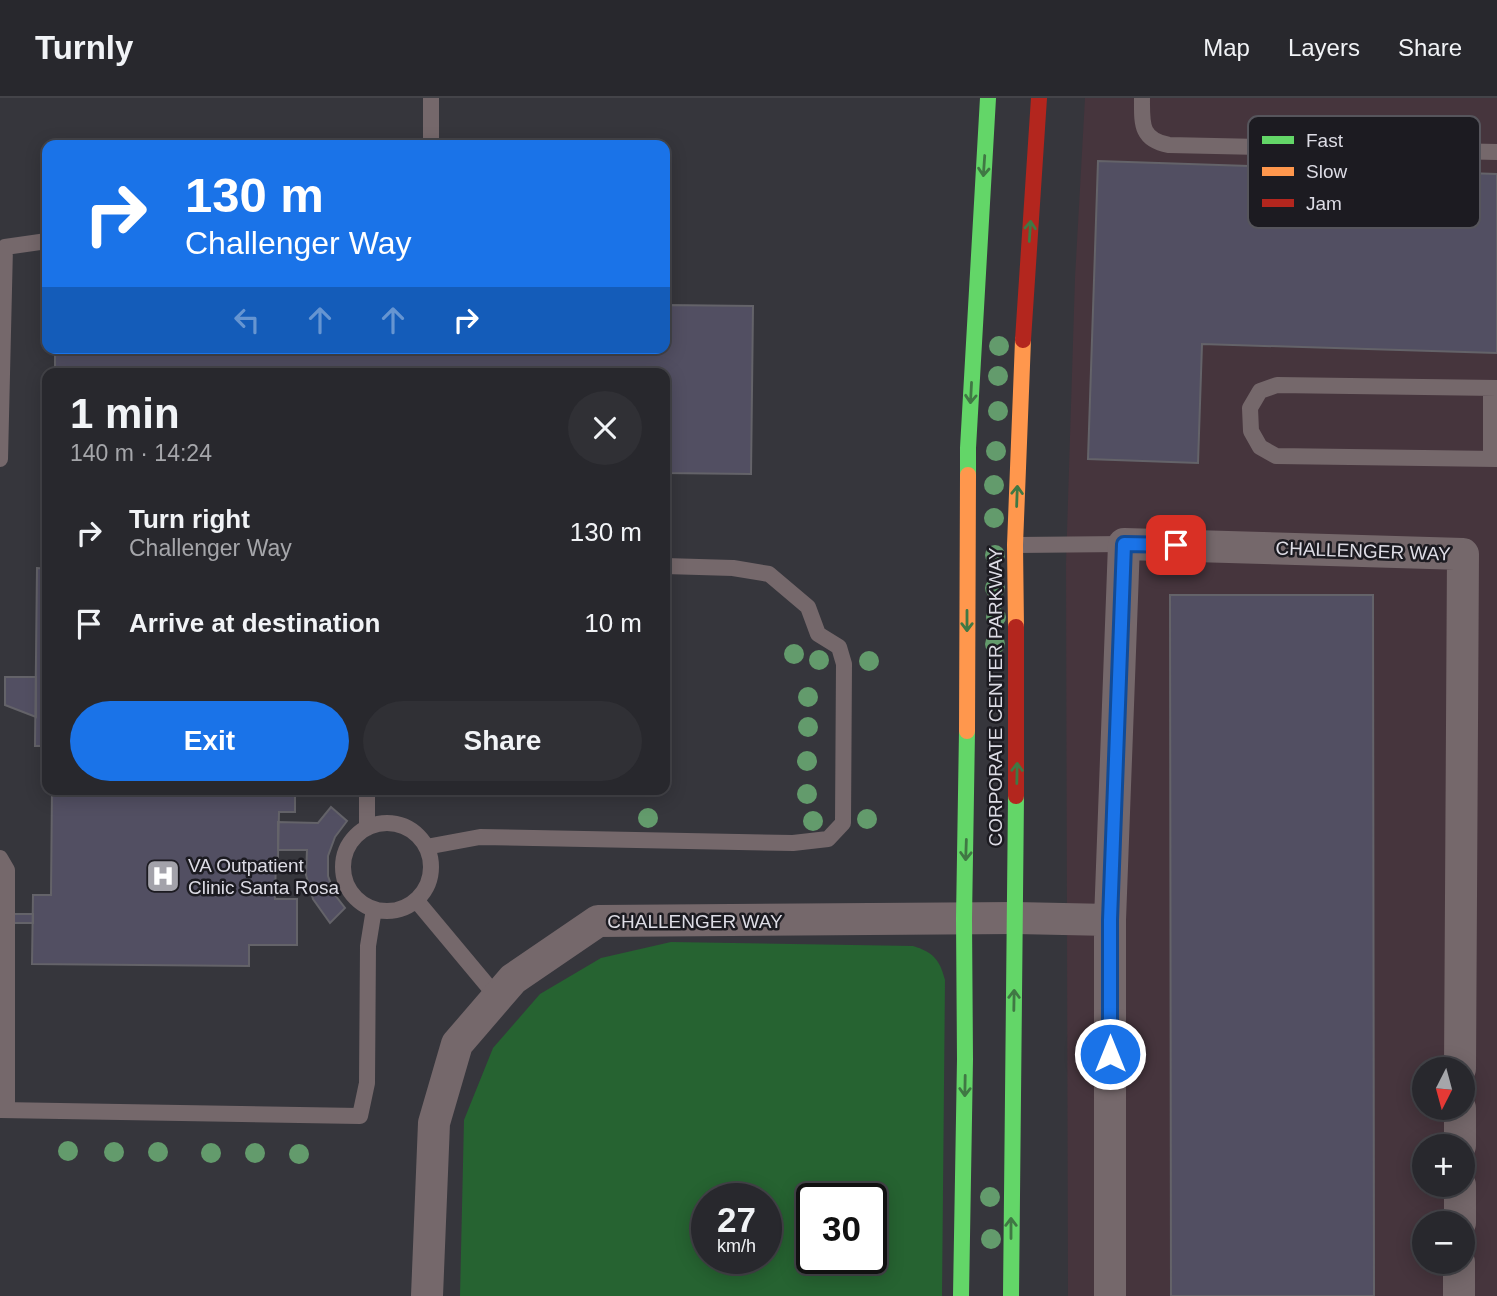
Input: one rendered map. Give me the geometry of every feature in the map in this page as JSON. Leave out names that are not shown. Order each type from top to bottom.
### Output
[{"type":"street","name":"CORPORATE CENTER PARKWAY","points":[[961,1296],[968,448],[988,98]]},
{"type":"street","name":"CORPORATE CENTER PARKWAY","points":[[1011,1296],[1017,728],[1016,545],[1024,299],[1039,98]]},
{"type":"street","name":"CHALLENGER WAY","points":[[1124,544],[1463,554],[1460,1057]]},
{"type":"street","points":[[1110,1296],[1110,920],[1124,544]]},
{"type":"street","name":"CHALLENGER WAY","points":[[427,1296],[434,1123],[457,1044],[513,979],[598,921],[1015,918],[1110,920]]},
{"type":"street","points":[[1459,1296],[1460,1274]]},
{"type":"lane","points":[[431,98],[431,140]]},
{"type":"lane","points":[[1142,98],[1145,131],[1156,142],[1169,145],[1248,147]]},
{"type":"lane","points":[[0,459],[5,247],[42,242]]},
{"type":"lane","points":[[1277,385],[1494,388],[1494,459],[1276,456],[1260,447],[1251,430],[1250,408],[1260,391],[1277,385]]},
{"type":"lane","points":[[1016,545],[1124,544]]},
{"type":"lane","points":[[426,847],[480,837],[793,843],[828,839],[843,823],[844,664],[839,647],[818,634],[808,607],[769,575],[733,568],[670,566]]},
{"type":"lane","points":[[367,795],[367,828]]},
{"type":"lane","points":[[380,823],[407,828],[418,836],[426,847],[431,861],[430,875],[416,900],[403,908],[389,911],[374,909],[361,902],[350,891],[344,877],[343,862],[347,848],[355,836],[367,828],[380,823]]},
{"type":"lane","points":[[0,858],[7,870],[7,1023],[3,1110],[360,1116],[367,1083],[368,946],[374,909]]},
{"type":"lane","points":[[416,900],[497,997]]},
{"type":"shaded area","points":[[1085,98],[1497,98],[1497,1296],[1068,1296],[1066,564],[1075,278]]},
{"type":"green space","points":[[671,942],[913,946],[926,951],[941,967],[945,980],[942,1296],[460,1296],[464,1120],[493,1048],[540,994],[601,958]]},
{"type":"building","points":[[1098,161],[1248,166],[1248,228],[1480,228],[1480,173],[1497,174],[1497,353],[1202,344],[1198,463],[1088,459]]},
{"type":"building","points":[[670,305],[753,306],[751,474],[670,473],[670,368],[55,368],[55,354],[670,354]]},
{"type":"building","points":[[37,568],[42,568],[42,746],[35,746]]},
{"type":"building","points":[[1170,595],[1373,595],[1374,1296],[1171,1296]]},
{"type":"building","points":[[5,677],[36,677],[36,717],[5,705]]},
{"type":"building","name":"VA Outpatient Clinic Santa Rosa","points":[[52,795],[295,795],[295,812],[279,812],[275,899],[297,899],[297,945],[249,945],[249,966],[32,964],[33,895],[51,895]]},
{"type":"building","points":[[331,807],[347,821],[335,837],[328,856],[328,876],[335,895],[345,908],[330,923],[313,899],[306,875],[307,850],[278,850],[278,822],[318,823]]},
{"type":"building","points":[[14,914],[33,914],[33,923],[14,923]]},
{"type":"traffic: fast","points":[[968,475],[988,98]]},
{"type":"traffic: fast","points":[[961,1296],[967,731]]},
{"type":"traffic: fast","points":[[1011,1296],[1016,796]]},
{"type":"traffic: slow","points":[[1016,627],[1015,545],[1023,340]]},
{"type":"traffic: slow","points":[[967,731],[968,475]]},
{"type":"traffic: jam","points":[[1023,340],[1039,98]]},
{"type":"traffic: jam","points":[[1016,627],[1016,796]]},
{"type":"place","name":"VA Outpatient Clinic Santa Rosa","points":[[163,876]]},
{"type":"route","points":[[1110,1054],[1110,920],[1124,544],[1176,545]]}]
